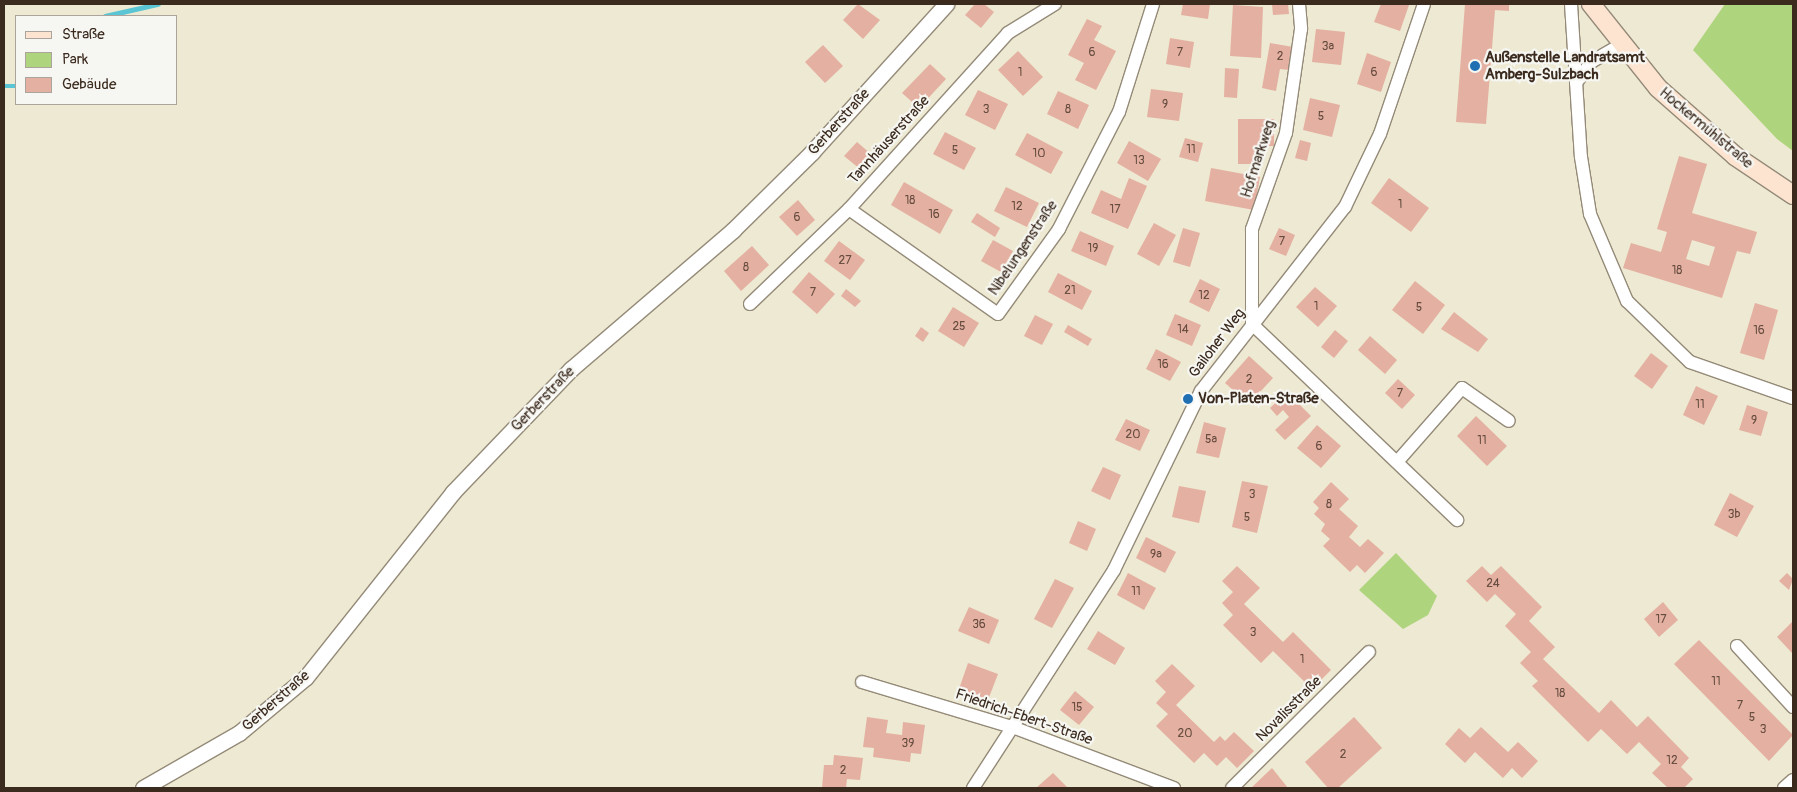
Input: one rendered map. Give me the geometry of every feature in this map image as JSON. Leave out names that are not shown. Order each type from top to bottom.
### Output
[{"type":"main road","name":"Hockermühlstraße","points":[[1591,4],[1620,45],[1699,125],[1793,195]]},
{"type":"street","name":"Gerberstraße","points":[[143,788],[240,733],[306,677],[452,492],[571,369],[733,230],[812,152],[946,4]]},
{"type":"street","name":"Tannhäuserstraße","points":[[750,304],[849,209],[1008,33],[1055,4]]},
{"type":"street","name":"Nibelungenstraße","points":[[849,209],[998,314],[1058,229],[1119,112],[1153,4]]},
{"type":"street","name":"Hofmarkweg","points":[[1252,324],[1252,229],[1286,133],[1301,29],[1299,4]]},
{"type":"street","name":"Gailoher Weg","points":[[973,788],[1015,728],[1114,570],[1201,391],[1344,207],[1380,134],[1424,4]]},
{"type":"street","points":[[1571,4],[1576,82],[1590,214],[1627,301],[1690,362],[1793,398]]},
{"type":"street","points":[[1576,82],[1591,62],[1620,45]]},
{"type":"street","points":[[1252,324],[1457,520]]},
{"type":"street","points":[[1397,462],[1462,388],[1509,421]]},
{"type":"street","points":[[1737,646],[1793,707]]},
{"type":"street","name":"Novalisstraße","points":[[1232,788],[1369,652]]},
{"type":"street","name":"Friedrich-Ebert-Straße","points":[[862,682],[1015,728],[1174,788]]},
{"type":"street","points":[[1784,788],[1793,780]]},
{"type":"green space","points":[[1725,4],[1793,4],[1793,151],[1777,139],[1693,50]]},
{"type":"green space","points":[[1396,553],[1437,596],[1428,615],[1403,629],[1359,590]]},
{"type":"building","points":[[858,4],[880,20],[863,39],[843,20]]},
{"type":"building","points":[[975,4],[984,4],[994,12],[981,28],[965,15]]},
{"type":"building","points":[[1183,4],[1210,4],[1208,19],[1181,15]]},
{"type":"building","points":[[1272,4],[1288,4],[1289,14],[1273,15]]},
{"type":"building","points":[[1381,4],[1409,5],[1400,31],[1374,22]]},
{"type":"building","name":"Außenstelle Landratsamt Amberg-Sulzbach","points":[[1465,4],[1509,4],[1509,11],[1495,10],[1486,124],[1456,122]]},
{"type":"building","points":[[1233,5],[1263,7],[1261,58],[1230,56]]},
{"type":"building","points":[[1087,19],[1102,26],[1094,40],[1116,51],[1096,90],[1075,80],[1084,63],[1068,55]]},
{"type":"building","points":[[1316,29],[1345,32],[1341,65],[1312,62]]},
{"type":"building","points":[[1170,38],[1194,42],[1190,68],[1166,64]]},
{"type":"building","points":[[1270,43],[1293,47],[1289,70],[1280,69],[1276,91],[1262,88]]},
{"type":"building","points":[[823,45],[843,66],[825,83],[805,62]]},
{"type":"building","points":[[1018,51],[1043,77],[1023,96],[998,70]]},
{"type":"building","points":[[1367,53],[1391,62],[1381,92],[1357,84]]},
{"type":"building","points":[[930,64],[946,79],[919,108],[902,93]]},
{"type":"building","points":[[1225,68],[1239,69],[1237,98],[1224,97]]},
{"type":"building","points":[[1151,89],[1183,93],[1179,121],[1147,117]]},
{"type":"building","points":[[978,90],[1008,104],[995,130],[965,115]]},
{"type":"building","points":[[1058,91],[1089,105],[1078,129],[1047,114]]},
{"type":"building","points":[[1310,98],[1340,105],[1332,137],[1303,130]]},
{"type":"building","points":[[1238,119],[1274,119],[1274,146],[1256,146],[1256,164],[1238,164]]},
{"type":"building","points":[[945,132],[976,148],[964,170],[933,154]]},
{"type":"building","points":[[1027,133],[1063,152],[1051,174],[1015,155]]},
{"type":"building","points":[[1185,138],[1203,143],[1198,162],[1179,157]]},
{"type":"building","points":[[1300,140],[1311,143],[1307,161],[1295,158]]},
{"type":"building","points":[[1129,141],[1161,159],[1148,181],[1117,163]]},
{"type":"building","points":[[857,142],[872,155],[860,169],[844,156]]},
{"type":"building","points":[[1679,156],[1707,164],[1692,213],[1757,232],[1750,254],[1737,251],[1722,298],[1623,268],[1631,243],[1661,252],[1667,232],[1657,229]],"holes":[[[1692,240],[1715,247],[1709,266],[1686,259]]]},
{"type":"building","points":[[1211,168],[1260,177],[1254,210],[1205,201]]},
{"type":"building","points":[[1129,178],[1147,186],[1128,229],[1091,213],[1101,190],[1121,199]]},
{"type":"building","points":[[1389,178],[1429,208],[1411,232],[1371,203]]},
{"type":"building","points":[[904,182],[953,210],[940,234],[891,205]]},
{"type":"building","points":[[1006,187],[1039,203],[1027,227],[994,211]]},
{"type":"building","points":[[798,200],[815,220],[797,236],[779,217]]},
{"type":"building","points":[[977,213],[1000,228],[995,237],[971,222]]},
{"type":"building","points":[[1154,223],[1176,235],[1159,266],[1137,254]]},
{"type":"building","points":[[1183,228],[1200,233],[1190,267],[1173,262]]},
{"type":"building","points":[[1279,228],[1295,235],[1286,256],[1269,249]]},
{"type":"building","points":[[1080,231],[1114,246],[1106,266],[1071,251]]},
{"type":"building","points":[[993,240],[1013,251],[1001,272],[981,261]]},
{"type":"building","points":[[839,241],[865,260],[850,280],[824,261]]},
{"type":"building","points":[[752,246],[769,265],[741,291],[724,271]]},
{"type":"building","points":[[809,272],[835,294],[817,314],[792,292]]},
{"type":"building","points":[[1058,273],[1092,291],[1082,310],[1048,292]]},
{"type":"building","points":[[1200,279],[1220,289],[1209,312],[1189,302]]},
{"type":"building","points":[[1415,281],[1445,305],[1423,334],[1392,310]]},
{"type":"building","points":[[1315,287],[1337,306],[1318,327],[1296,307]]},
{"type":"building","points":[[846,289],[861,301],[855,307],[841,296]]},
{"type":"building","points":[[1755,303],[1778,310],[1764,360],[1740,353]]},
{"type":"building","points":[[953,307],[979,323],[964,347],[938,331]]},
{"type":"building","points":[[1454,312],[1488,339],[1478,352],[1441,329]]},
{"type":"building","points":[[1175,314],[1201,325],[1192,346],[1166,335]]},
{"type":"building","points":[[1035,315],[1053,324],[1042,345],[1024,336]]},
{"type":"building","points":[[1068,325],[1092,339],[1088,346],[1064,332]]},
{"type":"building","points":[[921,327],[929,333],[923,342],[915,336]]},
{"type":"building","points":[[1335,330],[1348,341],[1334,358],[1321,347]]},
{"type":"building","points":[[1370,336],[1397,360],[1385,374],[1358,350]]},
{"type":"building","points":[[1156,349],[1181,362],[1170,381],[1146,369]]},
{"type":"building","points":[[1651,353],[1668,366],[1652,389],[1634,376]]},
{"type":"building","points":[[1249,356],[1273,378],[1249,404],[1225,383]]},
{"type":"building","points":[[1398,379],[1415,395],[1402,409],[1385,393]]},
{"type":"building","points":[[1696,386],[1718,396],[1704,425],[1683,415]]},
{"type":"building","points":[[1287,392],[1311,416],[1285,440],[1275,430],[1289,417],[1283,410],[1277,416],[1270,408]]},
{"type":"building","points":[[1747,405],[1768,412],[1761,436],[1739,430]]},
{"type":"building","points":[[1476,416],[1507,446],[1487,466],[1457,436]]},
{"type":"building","points":[[1126,419],[1150,430],[1140,451],[1115,440]]},
{"type":"building","points":[[1204,422],[1226,428],[1219,458],[1196,453]]},
{"type":"building","points":[[1317,425],[1341,446],[1321,468],[1297,448]]},
{"type":"building","points":[[1103,467],[1121,475],[1110,500],[1091,491]]},
{"type":"building","points":[[1242,481],[1268,486],[1257,533],[1232,527]]},
{"type":"building","points":[[1331,482],[1349,499],[1339,509],[1358,526],[1349,537],[1360,547],[1368,539],[1384,553],[1365,573],[1357,565],[1350,572],[1323,546],[1330,539],[1321,531],[1325,524],[1314,514],[1319,508],[1313,502]]},
{"type":"building","points":[[1179,486],[1206,491],[1199,523],[1172,517]]},
{"type":"building","points":[[1730,493],[1754,506],[1737,537],[1714,525]]},
{"type":"building","points":[[1078,521],[1096,529],[1087,551],[1069,543]]},
{"type":"building","points":[[1146,537],[1176,552],[1165,573],[1136,558]]},
{"type":"building","points":[[1237,566],[1260,588],[1244,604],[1283,642],[1293,632],[1331,670],[1312,689],[1273,651],[1261,663],[1223,625],[1233,615],[1222,603],[1233,592],[1222,581]]},
{"type":"building","points":[[1482,566],[1491,575],[1501,566],[1542,607],[1529,621],[1555,647],[1543,659],[1599,713],[1611,700],[1637,727],[1648,716],[1689,758],[1681,767],[1693,779],[1684,788],[1668,788],[1652,773],[1661,764],[1639,742],[1627,754],[1601,729],[1588,742],[1532,686],[1538,681],[1520,663],[1531,652],[1505,626],[1516,614],[1495,594],[1487,602],[1466,581]]},
{"type":"building","points":[[1128,573],[1156,588],[1144,610],[1117,595]]},
{"type":"building","points":[[1787,573],[1793,579],[1789,590],[1779,581]]},
{"type":"building","points":[[1055,579],[1074,588],[1052,628],[1034,619]]},
{"type":"building","points":[[1663,602],[1678,620],[1659,637],[1644,619]]},
{"type":"building","points":[[969,607],[999,620],[989,644],[958,631]]},
{"type":"building","points":[[1793,621],[1793,654],[1777,637]]},
{"type":"building","points":[[1098,631],[1125,648],[1115,665],[1087,649]]},
{"type":"building","points":[[1699,640],[1793,735],[1769,761],[1674,664]]},
{"type":"building","points":[[968,663],[998,674],[988,700],[959,689]]},
{"type":"building","points":[[1172,664],[1195,686],[1176,705],[1214,742],[1220,736],[1225,741],[1234,732],[1254,751],[1237,768],[1226,757],[1217,766],[1204,753],[1194,763],[1156,726],[1168,714],[1156,703],[1166,692],[1155,681]]},
{"type":"building","points":[[1075,691],[1094,707],[1079,725],[1060,710]]},
{"type":"building","points":[[867,717],[888,720],[886,733],[902,735],[903,722],[925,725],[921,754],[911,753],[910,762],[873,757],[874,748],[863,747]]},
{"type":"building","points":[[1354,717],[1382,748],[1338,788],[1328,788],[1305,762]]},
{"type":"building","points":[[1481,727],[1508,752],[1518,742],[1538,761],[1522,778],[1512,768],[1503,778],[1475,752],[1465,763],[1445,744],[1459,728],[1470,738]]},
{"type":"building","points":[[834,755],[863,758],[860,780],[847,779],[846,788],[822,788],[824,765],[833,765]]},
{"type":"building","points":[[1272,768],[1288,788],[1251,788]]},
{"type":"building","points":[[1053,773],[1068,788],[1036,788]]},
{"type":"waterway","points":[[109,15],[158,4]]},
{"type":"waterway","points":[[4,86],[15,86]]},
{"type":"place","name":"Außenstelle Landratsamt Amberg-Sulzbach","points":[[1475,66]]},
{"type":"place","name":"Von-Platen-Straße","points":[[1188,399]]}]
